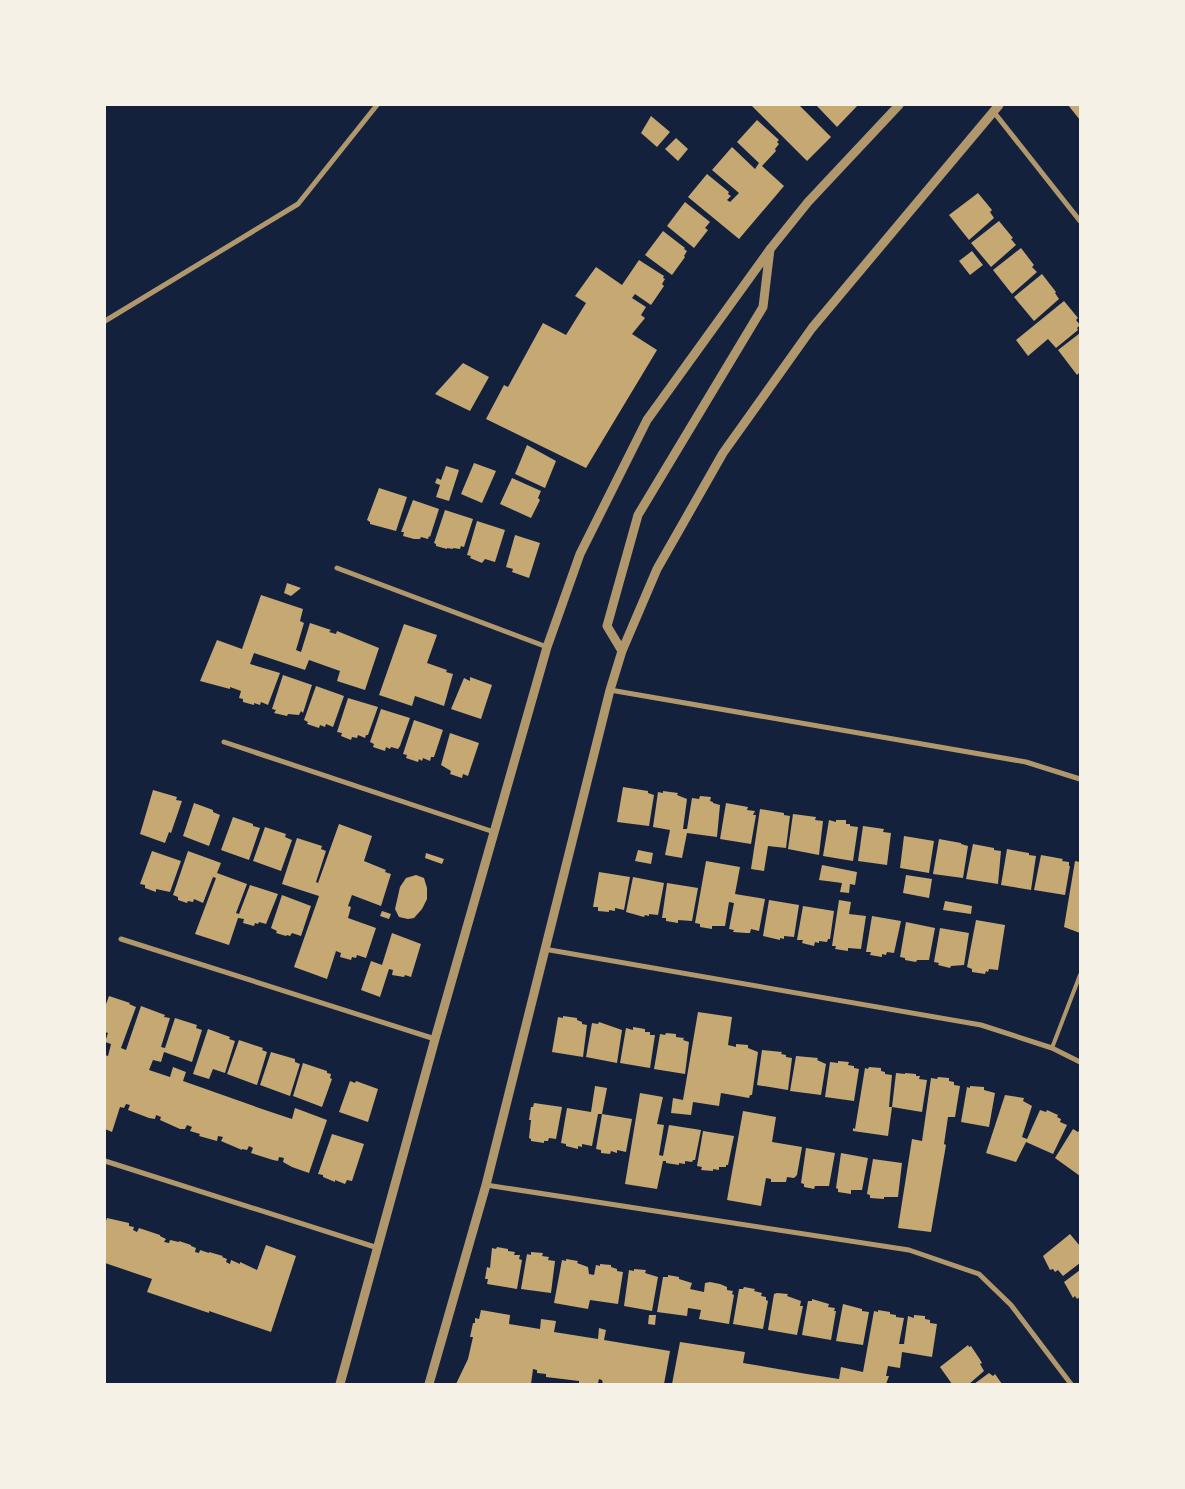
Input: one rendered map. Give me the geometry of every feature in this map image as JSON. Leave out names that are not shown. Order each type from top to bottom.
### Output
[{"type":"street","points":[[105,321],[298,204],[376,105]]},
{"type":"street","points":[[340,1384],[435,1039],[547,646],[580,554],[647,420],[771,248],[808,202],[899,105]]},
{"type":"street","points":[[429,1384],[486,1185],[610,690],[622,651],[657,569],[722,453],[812,328],[996,108],[1080,221]]},
{"type":"street","points":[[622,651],[607,626],[638,516],[762,307],[771,248]]},
{"type":"street","points":[[338,568],[547,646]]},
{"type":"street","points":[[610,690],[1026,762],[1080,779]]},
{"type":"street","points":[[224,742],[494,832]]},
{"type":"street","points":[[121,939],[435,1039]]},
{"type":"street","points":[[544,949],[981,1025],[1052,1048],[1080,1062]]},
{"type":"street","points":[[105,1161],[378,1248]]},
{"type":"street","points":[[486,1185],[909,1250],[979,1274],[1011,1305],[1071,1384]]},
{"type":"lane","points":[[1052,1048],[1080,975]]},
{"type":"building","points":[[751,105],[799,105],[831,137],[807,161]]},
{"type":"building","points":[[816,105],[858,105],[837,127]]},
{"type":"building","points":[[1068,105],[1080,105],[1080,120]]},
{"type":"building","points":[[651,116],[670,132],[657,147],[641,133]]},
{"type":"building","points":[[757,120],[779,140],[776,151],[762,166],[784,186],[739,239],[688,197],[707,174],[729,192],[728,194],[731,196],[727,200],[730,202],[739,193],[712,170],[732,147],[755,169],[759,163],[737,142]]},
{"type":"building","points":[[676,138],[688,149],[678,161],[665,149]]},
{"type":"building","points":[[978,193],[992,210],[990,212],[994,218],[969,240],[949,215]]},
{"type":"building","points":[[685,202],[710,222],[705,228],[708,230],[694,248],[667,226]]},
{"type":"building","points":[[999,221],[1013,238],[1011,239],[1016,245],[991,267],[971,243]]},
{"type":"building","points":[[663,231],[687,251],[672,275],[645,255]]},
{"type":"building","points":[[1021,248],[1037,272],[1012,294],[993,270]]},
{"type":"building","points":[[972,251],[983,265],[970,275],[959,261]]},
{"type":"building","points":[[639,260],[664,276],[663,278],[665,279],[662,284],[664,286],[651,305],[635,294],[632,298],[646,307],[641,315],[645,318],[632,334],[657,350],[586,468],[486,419],[504,385],[508,387],[543,323],[566,335],[586,303],[575,296],[596,267],[622,285]]},
{"type":"building","points":[[1042,274],[1059,299],[1034,321],[1014,297]]},
{"type":"building","points":[[1064,301],[1078,318],[1076,320],[1080,325],[1077,328],[1078,330],[1056,348],[1048,339],[1028,356],[1016,340]]},
{"type":"building","points":[[1080,333],[1080,372],[1077,375],[1058,350]]},
{"type":"building","points":[[463,363],[489,377],[470,411],[435,394]]},
{"type":"building","points":[[527,445],[556,461],[545,488],[515,474]]},
{"type":"building","points":[[474,463],[496,471],[482,503],[461,494]]},
{"type":"building","points":[[446,466],[459,470],[449,501],[436,497],[440,485],[435,483],[437,478],[441,480]]},
{"type":"building","points":[[512,478],[541,491],[538,498],[540,500],[531,518],[500,504]]},
{"type":"building","points":[[379,488],[407,497],[396,531],[370,524],[367,520]]},
{"type":"building","points":[[413,500],[439,509],[428,539],[421,537],[420,539],[414,539],[403,536],[404,532],[401,532]]},
{"type":"building","points":[[445,510],[473,519],[464,547],[461,546],[460,549],[447,549],[436,546],[434,543]]},
{"type":"building","points":[[477,521],[505,530],[495,562],[485,559],[482,563],[467,555]]},
{"type":"building","points":[[515,535],[540,543],[529,578],[512,572],[513,569],[506,567]]},
{"type":"building","points":[[287,583],[301,588],[291,596],[284,593]]},
{"type":"building","points":[[261,595],[303,609],[300,621],[304,623],[296,650],[301,652],[310,623],[331,630],[329,632],[336,634],[337,631],[379,648],[365,690],[337,681],[340,671],[309,660],[305,670],[254,653],[250,664],[280,673],[268,705],[261,702],[260,705],[254,703],[254,705],[243,702],[243,699],[239,698],[241,691],[200,681],[217,640],[242,649]]},
{"type":"building","points":[[404,624],[437,635],[427,663],[453,674],[444,706],[415,696],[412,706],[379,695]]},
{"type":"building","points":[[283,675],[312,685],[303,713],[301,711],[299,715],[288,714],[287,716],[274,713],[276,710],[272,709]]},
{"type":"building","points":[[470,677],[492,685],[481,719],[451,709],[464,678],[470,681]]},
{"type":"building","points":[[316,686],[344,696],[333,727],[326,724],[325,727],[320,725],[319,728],[307,724],[308,722],[304,720]]},
{"type":"building","points":[[348,698],[378,707],[368,735],[365,738],[358,735],[357,738],[352,737],[351,740],[341,736],[342,733],[337,732]]},
{"type":"building","points":[[381,709],[410,718],[398,749],[386,747],[385,751],[373,747],[374,744],[370,742]]},
{"type":"building","points":[[414,720],[443,730],[434,757],[431,757],[430,761],[423,758],[422,761],[419,759],[418,762],[406,758],[407,755],[403,754]]},
{"type":"building","points":[[450,733],[479,743],[468,776],[463,774],[462,778],[450,774],[451,771],[441,765]]},
{"type":"building","points":[[623,787],[648,791],[648,793],[654,795],[649,826],[617,822]]},
{"type":"building","points":[[153,790],[177,797],[176,800],[182,801],[171,833],[169,832],[165,843],[140,834]]},
{"type":"building","points":[[663,791],[678,793],[677,795],[687,799],[683,829],[687,829],[692,798],[699,799],[700,796],[711,797],[710,801],[720,805],[717,837],[687,833],[682,858],[665,855],[670,830],[653,827],[658,792],[663,793]]},
{"type":"building","points":[[194,803],[213,810],[213,812],[220,815],[209,846],[183,836]]},
{"type":"building","points":[[726,803],[748,807],[747,810],[755,811],[753,815],[756,815],[751,844],[720,839]]},
{"type":"building","points":[[760,809],[784,813],[784,815],[790,816],[786,848],[768,846],[764,871],[751,869]]},
{"type":"building","points":[[793,814],[816,817],[815,820],[823,821],[819,855],[788,849]]},
{"type":"building","points":[[233,817],[260,828],[249,860],[221,850]]},
{"type":"building","points":[[829,820],[836,822],[836,820],[846,820],[846,824],[858,827],[853,861],[823,856]]},
{"type":"building","points":[[339,824],[372,836],[364,861],[391,874],[381,906],[352,895],[348,906],[351,907],[348,918],[376,928],[366,958],[357,955],[356,958],[352,957],[351,960],[340,957],[341,953],[336,951],[327,979],[294,967],[319,896],[282,884],[297,838],[322,846],[321,849],[326,851],[316,882],[318,883]]},
{"type":"building","points":[[863,826],[884,829],[883,832],[891,833],[887,865],[858,861]]},
{"type":"building","points":[[265,827],[286,834],[285,837],[292,840],[281,871],[253,861]]},
{"type":"building","points":[[904,836],[934,841],[929,873],[900,868]]},
{"type":"building","points":[[939,839],[968,846],[963,878],[933,874]]},
{"type":"building","points":[[973,844],[1001,851],[998,884],[966,879]]},
{"type":"building","points":[[1007,849],[1036,856],[1031,890],[1001,885]]},
{"type":"building","points":[[638,850],[653,853],[651,864],[635,861]]},
{"type":"building","points":[[152,851],[181,861],[170,892],[156,889],[156,892],[140,884]]},
{"type":"building","points":[[188,851],[221,863],[217,873],[247,884],[236,913],[239,914],[250,885],[278,894],[266,924],[259,922],[258,924],[255,923],[254,926],[243,923],[244,919],[238,918],[229,945],[195,934],[216,878],[213,877],[203,903],[194,899],[193,902],[188,901],[187,903],[178,900],[178,897],[173,895]]},
{"type":"building","points":[[426,853],[444,859],[442,864],[425,858]]},
{"type":"building","points":[[1041,855],[1069,862],[1065,895],[1034,890]]},
{"type":"building","points":[[706,861],[740,867],[735,894],[765,899],[759,931],[751,929],[750,933],[746,933],[733,932],[734,930],[729,929],[734,903],[729,902],[725,926],[712,926],[712,929],[700,927],[700,924],[695,923]]},
{"type":"building","points":[[1075,861],[1080,862],[1080,933],[1064,927]]},
{"type":"building","points":[[822,865],[857,872],[855,885],[850,884],[849,893],[840,892],[842,883],[819,880]]},
{"type":"building","points":[[599,872],[630,877],[624,910],[615,908],[615,911],[598,911],[598,907],[593,907]]},
{"type":"building","points":[[416,875],[424,878],[427,888],[427,899],[422,909],[414,918],[399,917],[395,909],[400,887],[406,878]]},
{"type":"building","points":[[906,875],[932,879],[929,898],[903,893]]},
{"type":"building","points":[[633,877],[664,883],[658,915],[649,914],[649,916],[645,915],[644,917],[626,912]]},
{"type":"building","points":[[667,883],[698,888],[692,921],[678,920],[678,923],[666,921],[666,918],[662,918]]},
{"type":"building","points":[[282,895],[311,906],[301,936],[292,933],[290,936],[286,936],[276,933],[277,931],[271,928]]},
{"type":"building","points":[[769,900],[799,905],[794,937],[784,936],[784,939],[780,938],[780,940],[763,936]]},
{"type":"building","points":[[839,900],[851,902],[849,914],[866,916],[861,949],[848,948],[848,951],[835,949],[836,946],[832,946]]},
{"type":"building","points":[[945,901],[972,906],[971,914],[943,910]]},
{"type":"building","points":[[803,906],[834,911],[830,939],[827,942],[815,942],[814,946],[802,943],[803,940],[797,940]]},
{"type":"building","points":[[382,911],[391,914],[389,919],[380,916]]},
{"type":"building","points":[[872,916],[901,921],[894,953],[887,952],[886,955],[882,954],[882,957],[870,955],[871,952],[866,952]]},
{"type":"building","points":[[976,920],[1005,925],[998,970],[989,969],[985,974],[972,972],[972,969],[967,967]]},
{"type":"building","points":[[906,922],[935,928],[929,960],[917,960],[916,962],[900,957]]},
{"type":"building","points":[[940,928],[969,933],[964,965],[951,966],[950,968],[934,962]]},
{"type":"building","points":[[392,933],[421,944],[411,977],[392,975],[393,970],[389,969],[380,997],[361,990],[371,961],[382,965]]},
{"type":"building","points":[[109,996],[136,1007],[121,1048],[126,1050],[141,1006],[170,1018],[161,1047],[165,1048],[175,1018],[197,1025],[196,1028],[202,1030],[192,1062],[164,1052],[161,1062],[153,1060],[149,1070],[170,1077],[173,1067],[186,1072],[183,1081],[262,1109],[292,1119],[295,1108],[327,1120],[309,1173],[283,1162],[284,1158],[279,1157],[278,1161],[251,1153],[253,1148],[249,1146],[247,1150],[242,1150],[221,1141],[223,1137],[218,1136],[217,1141],[199,1136],[200,1134],[190,1131],[192,1127],[187,1125],[185,1129],[180,1129],[160,1120],[161,1117],[156,1115],[155,1119],[149,1118],[128,1110],[130,1105],[126,1104],[124,1108],[120,1107],[112,1132],[105,1129],[105,1055],[108,1056],[111,1044],[105,1042],[108,1033],[105,1032],[105,1007]]},
{"type":"building","points":[[698,1012],[732,1017],[728,1045],[736,1047],[736,1044],[748,1045],[748,1048],[758,1052],[752,1095],[749,1098],[721,1093],[719,1106],[693,1102],[691,1115],[671,1113],[673,1098],[683,1100]]},
{"type":"building","points":[[563,1016],[577,1018],[582,1024],[587,1025],[583,1057],[552,1052],[558,1017],[563,1018]]},
{"type":"building","points":[[599,1022],[622,1030],[617,1063],[586,1057],[592,1023],[598,1024]]},
{"type":"building","points":[[633,1027],[645,1029],[645,1032],[650,1032],[650,1035],[655,1035],[650,1068],[620,1063],[626,1028],[633,1030]]},
{"type":"building","points":[[208,1029],[230,1037],[229,1039],[235,1041],[225,1073],[213,1069],[209,1079],[193,1074]]},
{"type":"building","points":[[666,1033],[676,1034],[676,1037],[684,1038],[683,1040],[689,1042],[685,1074],[654,1069],[660,1034],[665,1035]]},
{"type":"building","points":[[239,1040],[263,1048],[262,1050],[267,1052],[257,1085],[227,1074]]},
{"type":"building","points":[[762,1050],[782,1052],[781,1054],[786,1055],[786,1057],[792,1058],[788,1090],[757,1085]]},
{"type":"building","points":[[271,1052],[295,1059],[295,1062],[300,1064],[290,1096],[260,1085]]},
{"type":"building","points":[[796,1056],[818,1058],[817,1060],[826,1064],[821,1095],[790,1091]]},
{"type":"building","points":[[838,1061],[849,1062],[848,1065],[859,1069],[854,1101],[825,1097],[830,1062],[838,1063]]},
{"type":"building","points":[[303,1063],[331,1074],[330,1078],[332,1079],[322,1107],[293,1096]]},
{"type":"building","points":[[869,1067],[881,1068],[881,1071],[885,1072],[885,1074],[892,1075],[889,1107],[892,1107],[888,1136],[853,1131],[853,1128],[855,1129],[865,1068],[868,1069]]},
{"type":"building","points":[[896,1073],[916,1074],[916,1076],[920,1076],[919,1079],[927,1080],[922,1112],[892,1107]]},
{"type":"building","points":[[938,1077],[949,1078],[949,1081],[954,1082],[954,1085],[960,1086],[955,1117],[948,1117],[944,1144],[946,1145],[931,1232],[898,1228],[912,1139],[922,1141],[931,1078],[937,1079]]},
{"type":"building","points":[[350,1081],[355,1083],[356,1081],[378,1089],[368,1122],[339,1112]]},
{"type":"building","points":[[595,1086],[607,1088],[602,1114],[598,1114],[592,1146],[582,1144],[582,1147],[578,1146],[578,1149],[566,1146],[566,1144],[561,1143],[567,1108],[591,1112]]},
{"type":"building","points":[[970,1086],[984,1087],[984,1090],[995,1093],[989,1127],[961,1122],[967,1087],[970,1088]]},
{"type":"building","points":[[640,1093],[663,1097],[657,1124],[664,1125],[659,1155],[663,1156],[669,1125],[701,1130],[695,1160],[692,1162],[685,1161],[685,1164],[679,1163],[679,1165],[663,1161],[657,1189],[625,1184]]},
{"type":"building","points":[[1005,1095],[1024,1098],[1023,1101],[1032,1106],[1022,1137],[1027,1139],[1040,1110],[1046,1112],[1047,1110],[1058,1115],[1057,1117],[1061,1119],[1060,1122],[1067,1125],[1053,1154],[1026,1142],[1016,1162],[986,1153]]},
{"type":"building","points":[[534,1103],[562,1107],[556,1139],[549,1138],[544,1143],[531,1141],[529,1138],[531,1120],[529,1120],[531,1107],[533,1107]]},
{"type":"building","points":[[743,1111],[776,1117],[772,1142],[802,1147],[797,1175],[794,1178],[787,1177],[786,1182],[771,1182],[771,1179],[766,1178],[761,1206],[727,1200]]},
{"type":"building","points":[[602,1114],[632,1119],[626,1152],[617,1150],[617,1153],[611,1151],[610,1154],[601,1153],[601,1150],[596,1149]]},
{"type":"building","points":[[1073,1129],[1078,1132],[1080,1129],[1080,1176],[1055,1158]]},
{"type":"building","points":[[703,1131],[734,1136],[726,1167],[719,1167],[719,1170],[713,1169],[713,1171],[701,1170],[702,1167],[697,1166]]},
{"type":"building","points":[[332,1134],[364,1144],[352,1181],[347,1180],[345,1184],[335,1180],[335,1182],[318,1174]]},
{"type":"building","points":[[806,1148],[835,1153],[829,1186],[815,1186],[814,1189],[804,1187],[804,1184],[801,1183]]},
{"type":"building","points":[[841,1153],[868,1158],[862,1190],[851,1190],[851,1194],[838,1192],[836,1188]]},
{"type":"building","points":[[873,1159],[902,1163],[898,1197],[870,1198],[870,1195],[867,1194]]},
{"type":"building","points":[[107,1218],[129,1223],[129,1226],[134,1227],[133,1230],[137,1232],[139,1228],[160,1235],[166,1239],[164,1242],[169,1243],[170,1240],[179,1241],[196,1248],[195,1252],[199,1253],[200,1250],[223,1256],[227,1259],[226,1262],[230,1264],[231,1260],[240,1264],[240,1262],[257,1270],[266,1245],[296,1256],[271,1332],[147,1292],[152,1279],[105,1263],[105,1221]]},
{"type":"building","points":[[1070,1234],[1080,1246],[1080,1263],[1063,1276],[1058,1270],[1055,1272],[1053,1269],[1050,1270],[1043,1256]]},
{"type":"building","points":[[497,1247],[515,1252],[514,1255],[520,1255],[519,1259],[522,1260],[517,1289],[487,1284],[488,1279],[485,1279],[487,1267],[490,1268],[492,1248],[496,1249]]},
{"type":"building","points":[[531,1252],[543,1253],[542,1256],[549,1257],[548,1260],[555,1261],[551,1293],[521,1289],[527,1254],[531,1255]]},
{"type":"building","points":[[566,1259],[578,1261],[577,1263],[588,1267],[589,1274],[594,1275],[596,1265],[600,1266],[600,1264],[611,1265],[617,1271],[623,1272],[618,1304],[590,1300],[588,1309],[554,1303],[562,1260],[566,1261]]},
{"type":"building","points":[[634,1269],[646,1270],[645,1273],[658,1277],[652,1311],[624,1306],[629,1270],[634,1271]]},
{"type":"building","points":[[1080,1270],[1080,1297],[1077,1299],[1075,1296],[1073,1298],[1064,1282]]},
{"type":"building","points":[[668,1275],[679,1277],[679,1279],[692,1283],[690,1289],[704,1292],[705,1283],[710,1282],[720,1284],[727,1287],[727,1290],[733,1291],[729,1324],[699,1319],[701,1310],[688,1308],[687,1316],[657,1312],[663,1277],[668,1277]]},
{"type":"building","points":[[744,1287],[755,1289],[754,1291],[762,1293],[761,1296],[766,1297],[768,1301],[763,1329],[733,1324],[739,1289]]},
{"type":"building","points":[[774,1294],[788,1294],[787,1296],[801,1301],[800,1306],[803,1306],[797,1335],[768,1330]]},
{"type":"building","points":[[812,1299],[829,1304],[828,1307],[835,1308],[831,1340],[802,1335],[808,1301],[812,1301]]},
{"type":"building","points":[[843,1304],[869,1312],[863,1345],[836,1341]]},
{"type":"building","points":[[481,1310],[510,1315],[509,1324],[540,1329],[541,1319],[556,1321],[554,1332],[598,1339],[599,1328],[606,1330],[604,1340],[670,1351],[664,1384],[603,1384],[602,1380],[599,1379],[598,1383],[579,1383],[579,1381],[546,1377],[546,1374],[537,1373],[537,1370],[533,1369],[531,1384],[456,1384],[468,1359],[473,1337],[470,1337],[473,1323],[475,1323],[475,1318],[479,1319]]},
{"type":"building","points":[[878,1310],[890,1312],[890,1314],[896,1315],[896,1317],[904,1318],[899,1344],[904,1344],[908,1316],[914,1318],[914,1315],[925,1316],[925,1319],[930,1320],[930,1323],[937,1324],[932,1357],[902,1352],[900,1368],[888,1366],[886,1376],[889,1376],[886,1384],[672,1384],[680,1342],[745,1352],[743,1363],[807,1374],[839,1379],[841,1367],[863,1372],[874,1311],[878,1312]]},
{"type":"building","points":[[649,1315],[656,1315],[655,1325],[648,1324]]},
{"type":"building","points":[[968,1345],[969,1347],[971,1346],[979,1358],[984,1371],[969,1384],[952,1384],[940,1367]]},
{"type":"building","points":[[989,1373],[993,1376],[995,1374],[1002,1384],[974,1384]]}]
